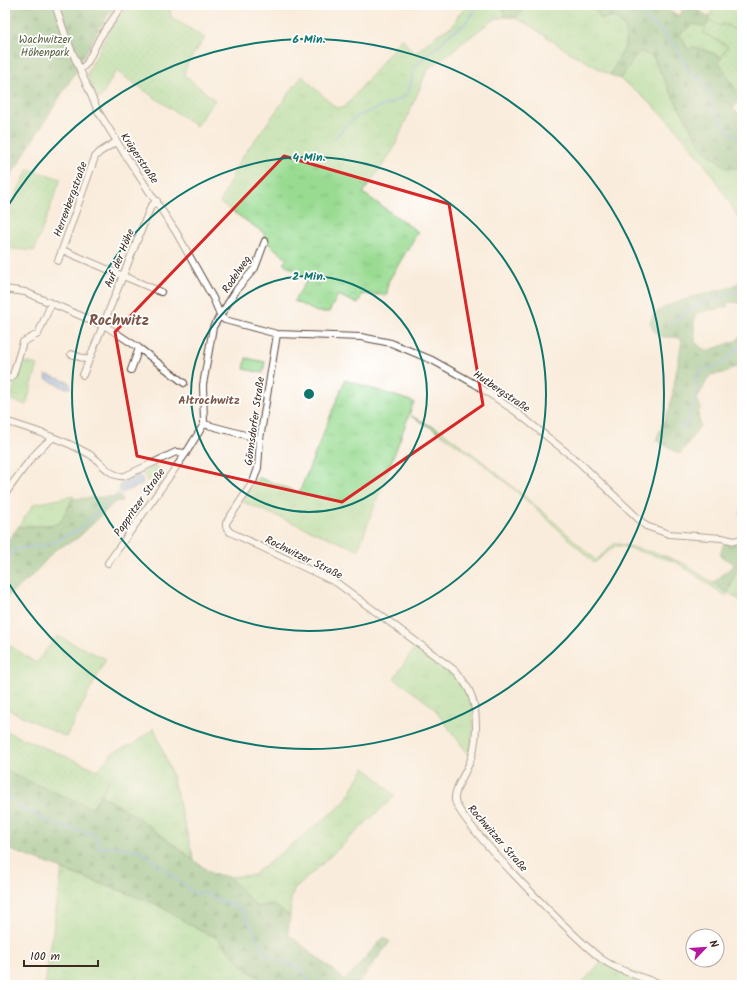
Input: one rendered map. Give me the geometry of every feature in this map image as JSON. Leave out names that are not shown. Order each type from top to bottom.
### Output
[{"type":"street","name":"Krügerstraße","points":[[55,5],[91,98],[116,142],[157,201],[187,250],[214,298],[221,316]]},
{"type":"street","points":[[80,70],[87,63],[100,37],[123,5]]},
{"type":"street","name":"Herrenbergstraße","points":[[58,261],[95,157],[116,142]]},
{"type":"street","name":"Auf der Höhe","points":[[83,375],[151,206],[157,201]]},
{"type":"street","name":"Rodelweg","points":[[221,316],[237,289],[255,268],[265,241]]},
{"type":"street","name":"Herrenbergstraße","points":[[62,250],[161,292]]},
{"type":"street","points":[[5,289],[25,292],[103,325],[140,348],[184,383]]},
{"type":"street","points":[[5,376],[10,378],[14,375],[23,342],[38,334],[51,304]]},
{"type":"street","points":[[5,421],[46,433],[53,438],[89,454],[113,474],[119,476],[125,476],[176,452],[186,453],[204,424],[202,397],[213,327],[221,316]]},
{"type":"street","name":"Hutbergstraße","points":[[221,316],[228,322],[277,334],[361,337],[391,343],[432,360],[475,384],[515,411],[580,463],[646,526],[669,534],[722,538],[734,541],[742,539]]},
{"type":"street","name":"Gönnsdorfer Straße","points":[[226,527],[226,523],[256,476],[260,459],[260,439],[277,334]]},
{"type":"street","points":[[131,370],[140,348]]},
{"type":"street","points":[[71,354],[88,360]]},
{"type":"street","points":[[204,424],[260,439]]},
{"type":"street","points":[[5,494],[33,456],[53,438]]},
{"type":"street","name":"Pappritzer Straße","points":[[108,563],[186,453]]},
{"type":"street","name":"Rochwitzer Straße","points":[[226,527],[230,532],[337,583],[457,672],[469,690],[474,712],[476,733],[472,758],[457,790],[455,800],[460,810],[484,841],[566,929],[603,960],[632,974],[664,985]]},
{"type":"highlighted area","points":[[284,156],[449,204],[483,405],[342,502],[137,456],[115,332]]},
{"type":"green space","name":"Wachwitzer Höhenpark","points":[[5,5],[117,5],[99,28],[76,71],[5,185]]},
{"type":"green space","points":[[127,5],[169,5],[171,17],[205,38],[187,64],[184,75],[215,100],[196,126],[116,71],[101,97],[96,100],[87,74],[107,35]]},
{"type":"green space","points":[[468,5],[505,5],[503,10],[505,17],[494,19],[428,69],[393,150],[363,193],[418,232],[388,282],[387,295],[362,294],[358,304],[338,295],[329,312],[317,312],[294,301],[308,279],[283,263],[287,259],[267,242],[263,232],[220,203],[240,160],[302,76],[336,108],[345,107],[402,38],[414,54],[438,34],[453,26],[459,14]]},
{"type":"green space","points":[[505,5],[528,5],[515,18],[505,17],[503,10]]},
{"type":"green space","points":[[528,5],[592,5],[601,19],[615,17],[626,28],[625,47],[610,75],[569,52],[526,23],[515,18]]},
{"type":"green space","points":[[592,5],[670,5],[669,11],[680,16],[684,5],[692,5],[709,18],[704,27],[693,24],[680,34],[689,51],[692,46],[722,57],[719,62],[741,99],[733,109],[742,116],[742,168],[727,168],[703,149],[672,95],[653,57],[639,51],[620,79],[610,75],[625,47],[626,29],[615,17],[601,19]]},
{"type":"green space","points":[[715,5],[742,5],[742,23],[735,30],[723,24],[703,33],[728,46],[722,57],[703,49],[689,52],[680,34],[693,24],[704,26]]},
{"type":"green space","points":[[710,20],[721,26],[723,24],[735,30],[738,29],[742,22],[741,99],[719,62],[728,46],[703,33]]},
{"type":"green space","points":[[639,51],[653,57],[672,95],[703,149],[727,168],[742,168],[742,225],[718,184],[689,144],[656,109],[639,93],[620,79]]},
{"type":"green space","points":[[28,169],[61,179],[34,251],[5,248],[5,219]]},
{"type":"green space","points":[[742,280],[742,303],[728,302],[727,307],[696,313],[694,323],[695,342],[703,349],[710,350],[738,340],[742,332],[742,402],[737,366],[724,373],[710,375],[697,399],[701,408],[698,413],[700,426],[680,454],[656,440],[670,407],[682,340],[676,337],[665,337],[659,335],[651,325],[653,316],[662,309],[676,302],[731,287]]},
{"type":"green space","points":[[246,358],[265,362],[263,373],[244,369]]},
{"type":"green space","points":[[20,361],[38,365],[26,405],[11,400]]},
{"type":"green space","points":[[345,380],[414,402],[358,550],[243,502],[258,477],[299,493]]},
{"type":"green space","points":[[411,416],[442,431],[477,457],[541,510],[596,560],[615,543],[660,554],[683,563],[728,593],[726,596],[676,562],[621,546],[615,546],[594,563],[529,503],[484,465],[461,447]]},
{"type":"green space","points":[[154,466],[161,470],[164,477],[153,489],[142,473]]},
{"type":"green space","points":[[74,496],[59,524],[18,527],[34,504]]},
{"type":"green space","points":[[121,496],[122,501],[115,502],[78,538],[55,550],[31,577],[5,598],[5,544],[18,527],[59,524],[73,499]]},
{"type":"green space","points":[[724,542],[738,544],[739,564],[728,593],[713,583],[735,564],[720,556]]},
{"type":"green space","points":[[742,542],[742,602],[728,592],[739,564],[738,544]]},
{"type":"green space","points":[[57,636],[106,659],[66,737],[5,708],[5,642],[36,663]]},
{"type":"green space","points":[[416,646],[452,671],[463,684],[471,703],[473,713],[473,734],[469,755],[432,706],[394,678]]},
{"type":"green space","points":[[154,728],[171,772],[194,860],[134,815],[101,795],[109,781],[98,770],[112,753],[135,743]]},
{"type":"green space","points":[[5,731],[98,770],[109,781],[92,808],[5,771]]},
{"type":"green space","points":[[365,767],[395,796],[294,890],[291,899],[290,916],[272,904],[257,907],[229,877],[253,875],[343,804]]},
{"type":"green space","points":[[5,771],[92,808],[101,795],[134,815],[211,873],[229,877],[257,907],[272,904],[290,916],[288,934],[345,980],[384,937],[390,942],[357,985],[272,985],[247,970],[217,938],[192,926],[154,903],[5,848]]},
{"type":"green space","points":[[62,870],[154,903],[217,938],[247,970],[272,985],[45,985]]},
{"type":"green space","points":[[603,960],[664,985],[580,985]]},
{"type":"water","points":[[46,374],[69,382],[71,388],[64,388],[46,379]]},
{"type":"water","points":[[139,475],[143,479],[142,485],[122,493],[119,489],[121,483]]},
{"type":"waterway","points":[[334,139],[351,121],[358,116],[405,97],[410,87],[414,69],[425,56],[440,45],[448,35],[464,25],[475,10],[482,5]]},
{"type":"waterway","points":[[633,5],[645,15],[645,19],[659,28],[669,41],[676,46],[692,76],[701,79],[701,82],[708,87],[714,108],[726,128],[740,138],[742,136]]},
{"type":"waterway","points":[[670,323],[698,305],[742,290]]},
{"type":"waterway","points":[[681,427],[686,425],[696,398],[696,381],[699,371],[720,365],[742,346]]},
{"type":"waterway","points":[[5,563],[15,549],[50,544],[80,529],[121,491]]},
{"type":"waterway","points":[[740,515],[742,507]]},
{"type":"waterway","points":[[5,795],[22,808],[48,821],[66,828],[95,834],[100,848],[119,847],[140,850],[193,892],[206,894],[241,909],[265,952],[277,960],[289,963],[300,969],[311,985]]},
{"type":"district","name":"Rochwitz","points":[[119,320]]},
{"type":"district","name":"Altrochwitz","points":[[209,400]]}]
